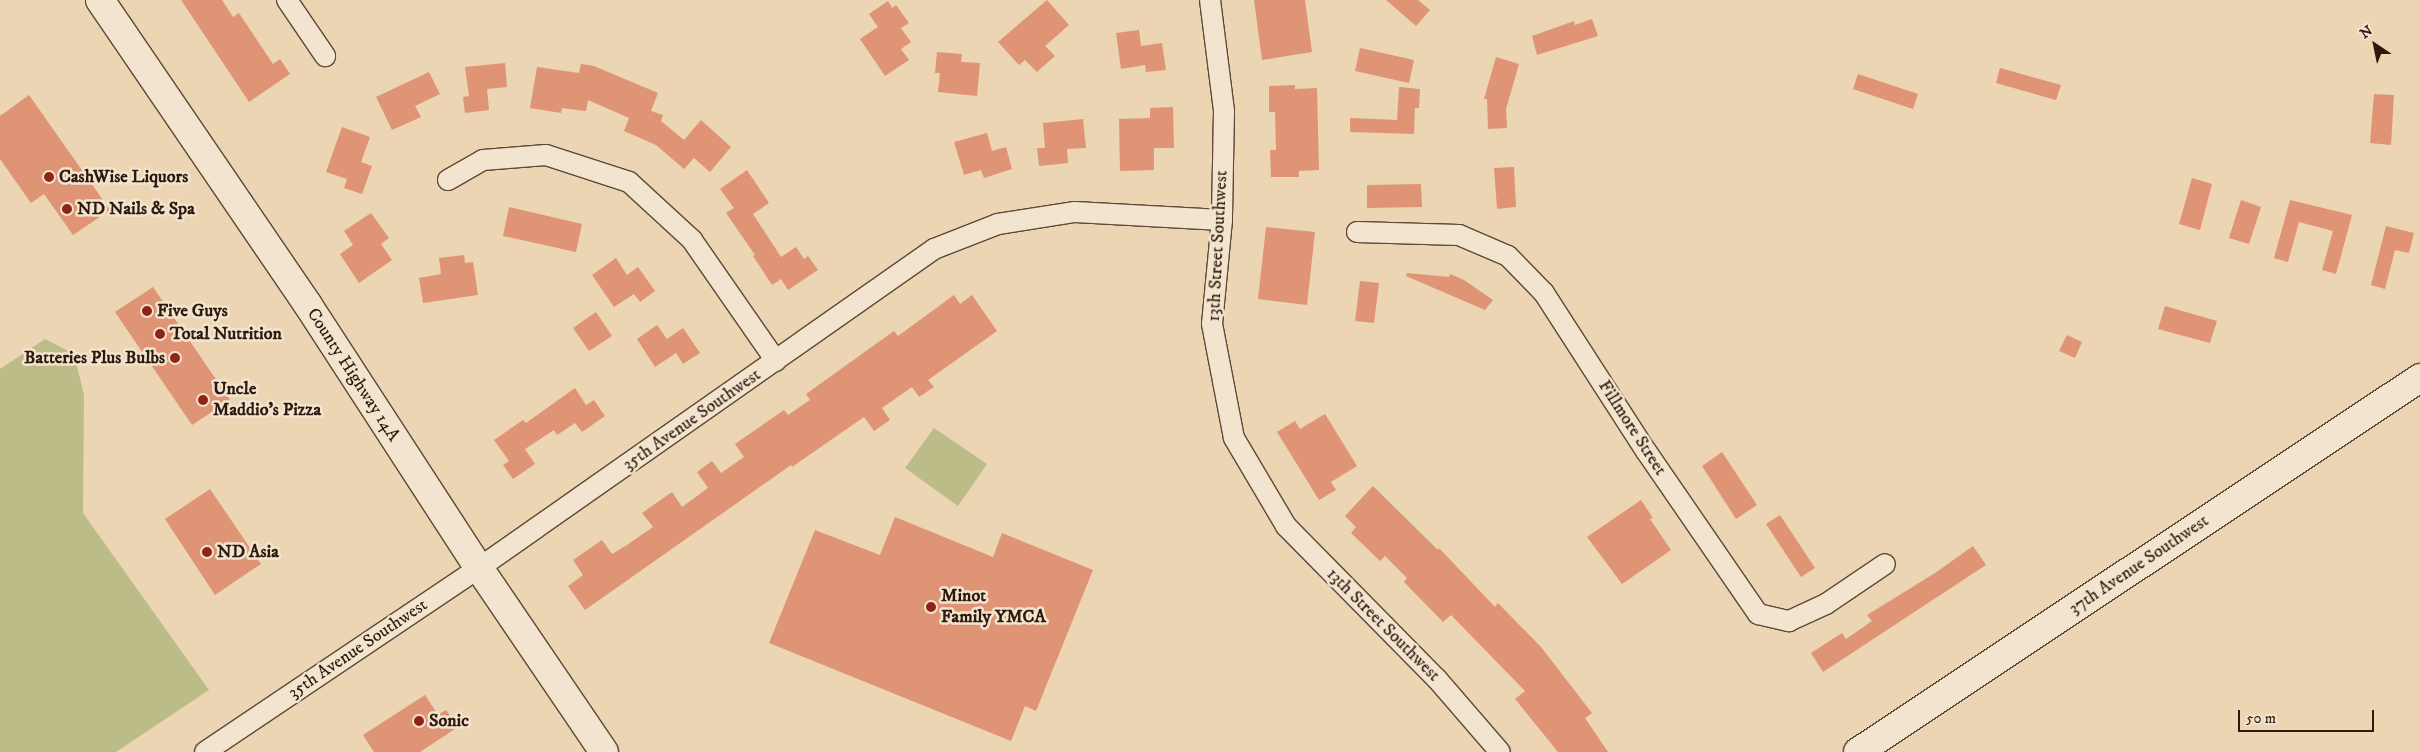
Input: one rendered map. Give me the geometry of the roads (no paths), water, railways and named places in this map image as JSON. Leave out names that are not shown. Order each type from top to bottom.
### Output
[{"type":"main road","name":"County Highway 14A","points":[[100,0],[308,305],[478,568],[604,752]]},
{"type":"main road","name":"37th Avenue Southwest","points":[[1858,752],[2420,378]]},
{"type":"street","points":[[287,0],[325,56]]},
{"type":"street","name":"13th Street Southwest","points":[[1210,0],[1224,111],[1222,220],[1212,324],[1234,438],[1286,526],[1437,679],[1500,752]]},
{"type":"street","points":[[448,180],[483,160],[546,155],[629,182],[692,240],[776,361]]},
{"type":"street","name":"35th Avenue Southwest","points":[[204,752],[478,568],[934,249],[998,224],[1075,212],[1222,220]]},
{"type":"street","name":"Fillmore Street","points":[[1357,232],[1459,235],[1508,256],[1544,293],[1641,443],[1758,614],[1789,621],[1826,604],[1885,564]]},
{"type":"place","name":"CashWise Liquors","points":[[49,177]]},
{"type":"place","name":"ND Nails & Spa","points":[[67,209]]},
{"type":"place","name":"Five Guys","points":[[147,311]]},
{"type":"place","name":"Total Nutrition","points":[[160,334]]},
{"type":"place","name":"Batteries Plus Bulbs","points":[[175,358]]},
{"type":"place","name":"Uncle Maddio’s Pizza","points":[[203,400]]},
{"type":"place","name":"ND Asia","points":[[207,552]]},
{"type":"place","name":"Minot Family YMCA","points":[[931,607]]},
{"type":"place","name":"Sonic","points":[[419,721]]}]
